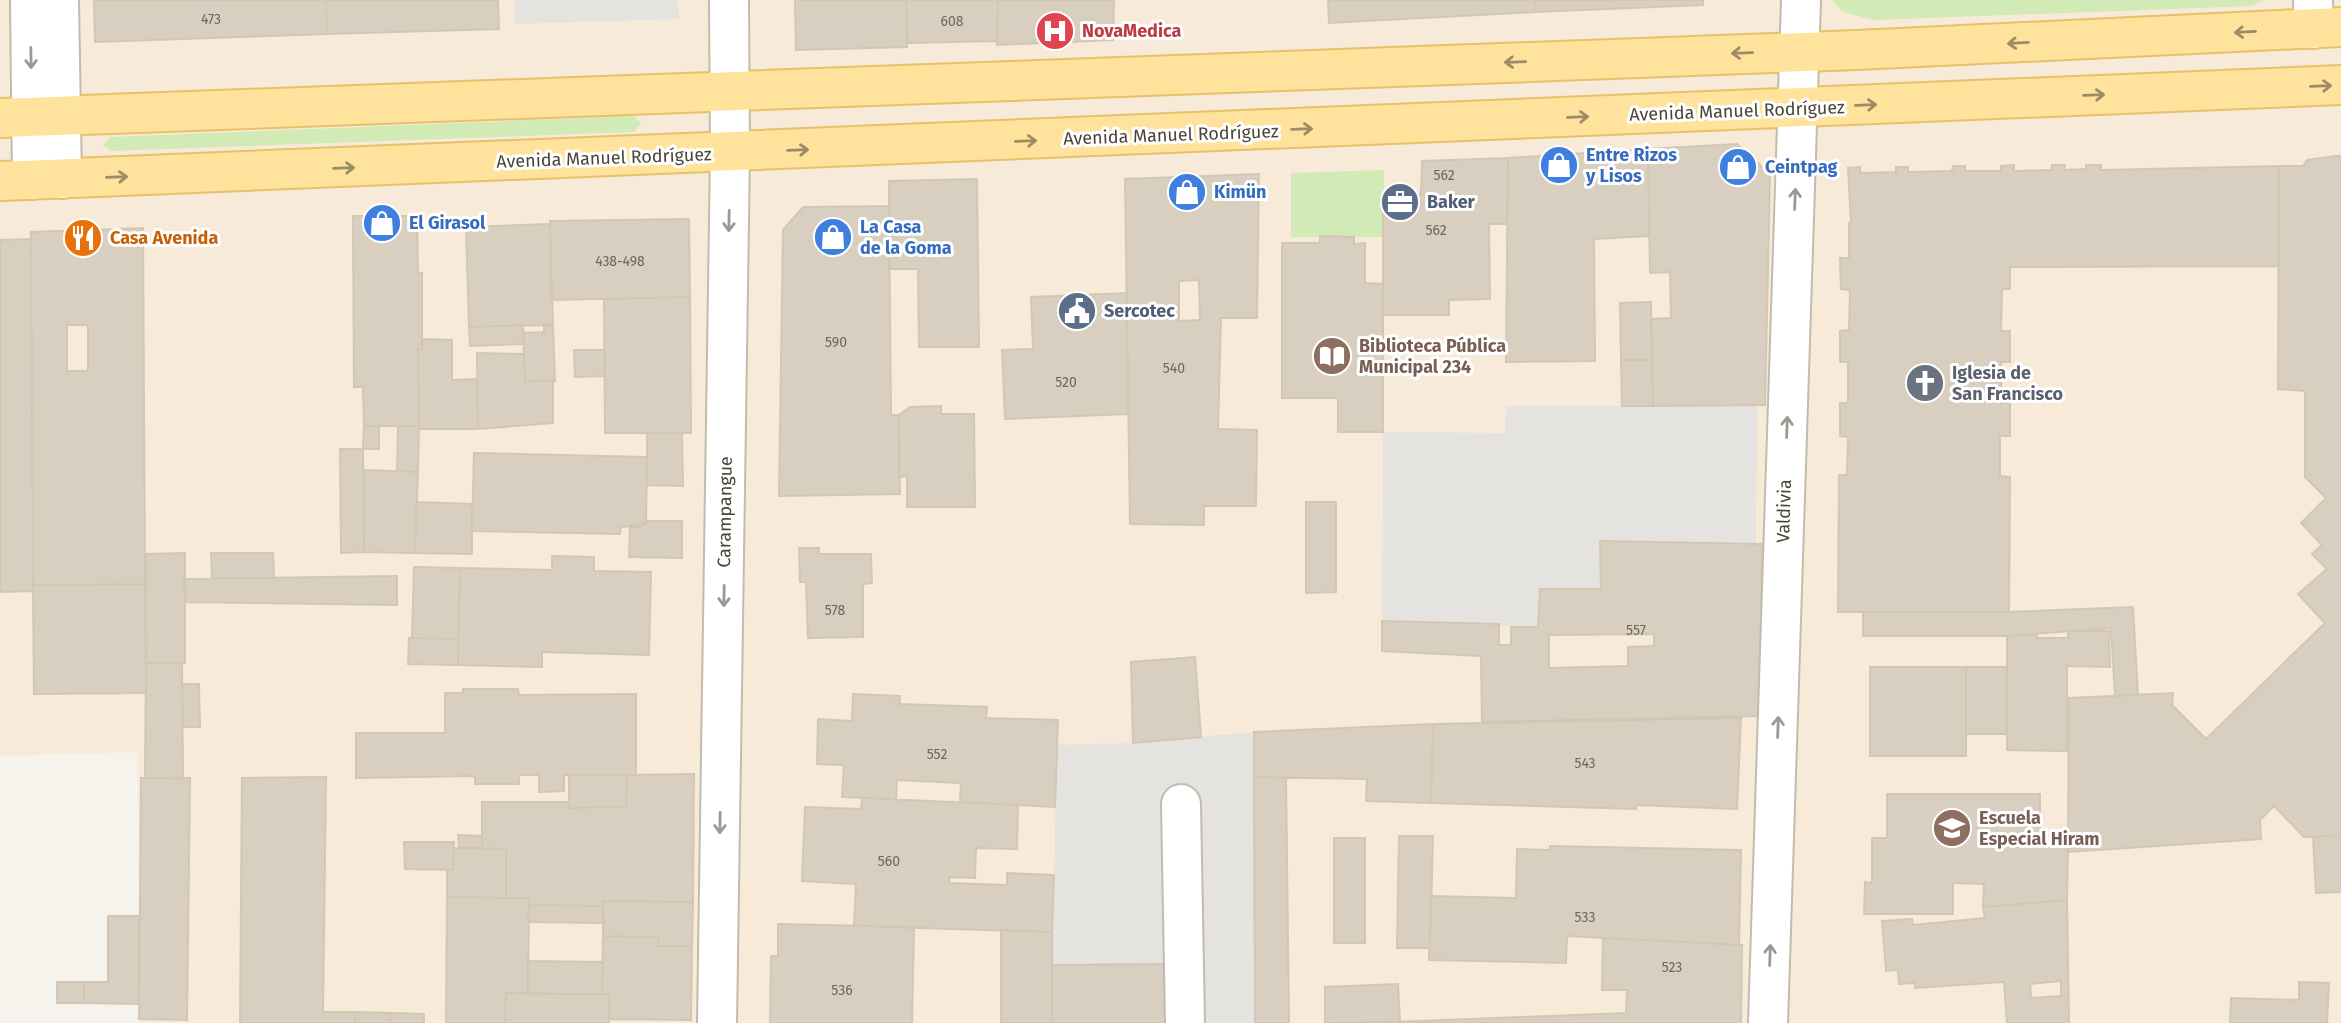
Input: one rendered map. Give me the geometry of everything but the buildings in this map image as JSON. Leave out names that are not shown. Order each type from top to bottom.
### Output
[{"type":"main road","points":[[31,117],[1800,51],[2323,19]]},
{"type":"main road","name":"Avenida Manuel Rodríguez","points":[[31,180],[2341,85]]},
{"type":"street","points":[[30,0],[31,180]]},
{"type":"street","points":[[31,117],[59,0]]},
{"type":"street","name":"Carampangue","points":[[717,1023],[730,153],[729,0]]},
{"type":"street","name":"Valdivia","points":[[1768,1023],[1771,484],[1798,108],[1801,0]]},
{"type":"street","points":[[1181,804],[1185,1023]]},
{"type":"shaded area","points":[[0,0],[2341,0],[2341,1023],[140,1023],[138,752],[0,756]]},
{"type":"shaded area","points":[[514,0],[678,0],[679,19],[515,24]]},
{"type":"shaded area","points":[[1506,406],[1757,406],[1756,544],[1600,541],[1601,589],[1540,589],[1538,627],[1382,621],[1383,432],[1505,433]]},
{"type":"shaded area","points":[[1254,732],[1255,1023],[1175,1023],[1175,964],[1052,965],[1057,745],[1133,743]]},
{"type":"green space","points":[[1832,0],[2264,0],[2252,6],[1874,20],[1843,12]]},
{"type":"green space","points":[[634,116],[641,123],[634,132],[110,151],[103,145],[110,137]]},
{"type":"green space","points":[[1384,170],[1384,237],[1291,237],[1291,173]]},
{"type":"place","name":"NovaMedica","points":[[1055,31]]},
{"type":"place","name":"Entre Rizos y Lisos","points":[[1559,165]]},
{"type":"place","name":"Ceintpag","points":[[1738,167]]},
{"type":"place","name":"Kimün","points":[[1187,192]]},
{"type":"place","name":"Baker","points":[[1400,202]]},
{"type":"place","name":"El Girasol","points":[[382,223]]},
{"type":"place","name":"La Casa de la Goma","points":[[833,237]]},
{"type":"place","name":"Casa Avenida","points":[[83,238]]},
{"type":"place","name":"Sercotec","points":[[1077,311]]},
{"type":"place","name":"Biblioteca Pública Municipal 234","points":[[1332,356]]},
{"type":"place","name":"Iglesia de San Francisco","points":[[1925,383]]},
{"type":"place","name":"Escuela Especial Hiram","points":[[1952,828]]}]
